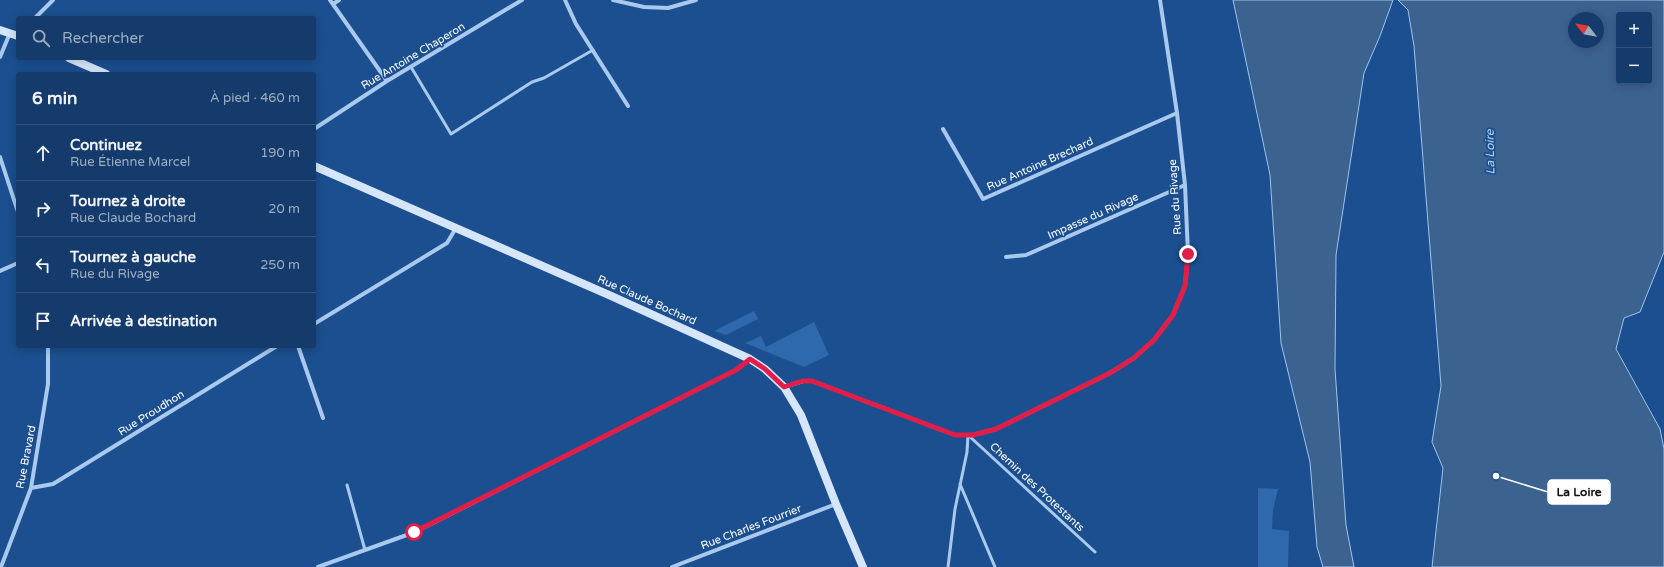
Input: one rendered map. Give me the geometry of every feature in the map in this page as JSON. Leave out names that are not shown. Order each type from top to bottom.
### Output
[{"type":"main road","points":[[0,30],[14,34]]},
{"type":"main road","points":[[74,60],[101,72]]},
{"type":"main road","name":"Rue Claude Bochard","points":[[316,167],[609,295],[750,359],[765,369],[784,387],[801,415],[836,504],[863,567]]},
{"type":"street","points":[[37,16],[54,0]]},
{"type":"street","points":[[338,0],[331,2],[387,81]]},
{"type":"street","name":"Rue Antoine Chaperon","points":[[316,128],[387,81],[522,0]]},
{"type":"street","points":[[565,0],[576,24],[628,106]]},
{"type":"street","points":[[612,0],[644,7],[668,8],[696,0]]},
{"type":"street","name":"Rue du Rivage","points":[[784,387],[802,381],[812,381],[955,435],[968,435],[996,429],[1110,373],[1134,358],[1154,340],[1173,315],[1185,286],[1188,254],[1185,185],[1177,113],[1160,0]]},
{"type":"street","points":[[0,57],[14,34]]},
{"type":"street","name":"Rue Antoine Brechard","points":[[943,129],[983,199],[1177,113]]},
{"type":"street","points":[[0,157],[16,206]]},
{"type":"street","points":[[0,175],[5,173]]},
{"type":"street","name":"Impasse du Rivage","points":[[1006,257],[1026,255],[1185,185]]},
{"type":"street","points":[[316,323],[448,243],[456,228]]},
{"type":"street","points":[[0,271],[16,264]]},
{"type":"street","name":"Rue Bravard","points":[[1,567],[31,488],[48,384],[48,348]]},
{"type":"street","name":"Rue Proudhon","points":[[31,488],[53,484],[274,348]]},
{"type":"street","points":[[299,348],[323,418]]},
{"type":"street","points":[[318,567],[414,532],[736,370],[750,359]]},
{"type":"street","name":"Rue Charles Fourrier","points":[[672,567],[836,504]]},
{"type":"lane","points":[[411,67],[451,134],[532,82],[544,78],[593,50]]},
{"type":"lane","points":[[948,567],[955,509],[967,452],[968,435]]},
{"type":"lane","name":"Chemin des Protestants","points":[[968,435],[1095,552]]},
{"type":"lane","points":[[960,484],[995,567]]},
{"type":"lane","points":[[347,485],[365,550]]},
{"type":"shaded area","points":[[754,311],[758,319],[726,335],[714,331]]},
{"type":"shaded area","points":[[814,322],[829,355],[804,367],[745,343],[761,336],[766,347]]},
{"type":"shaded area","points":[[1258,488],[1278,489],[1273,510],[1272,529],[1289,531],[1288,567],[1258,567]]},
{"type":"water","points":[[1233,0],[1393,0],[1380,36],[1364,73],[1336,255],[1335,369],[1346,525],[1354,567],[1323,567],[1317,547],[1310,462],[1281,343],[1270,175]]},
{"type":"water","points":[[1398,0],[1664,0],[1664,252],[1640,312],[1624,318],[1616,349],[1660,429],[1664,449],[1664,567],[1432,567],[1443,468],[1432,442],[1441,386],[1414,46],[1408,10]]},
{"type":"place","name":"La Loire","points":[[1496,476]]},
{"type":"route","points":[[414,532],[736,370],[750,359],[765,369],[784,387],[802,381],[812,381],[955,435],[973,435],[996,429],[1110,373],[1134,358],[1154,340],[1173,315],[1185,286],[1188,254]]}]
